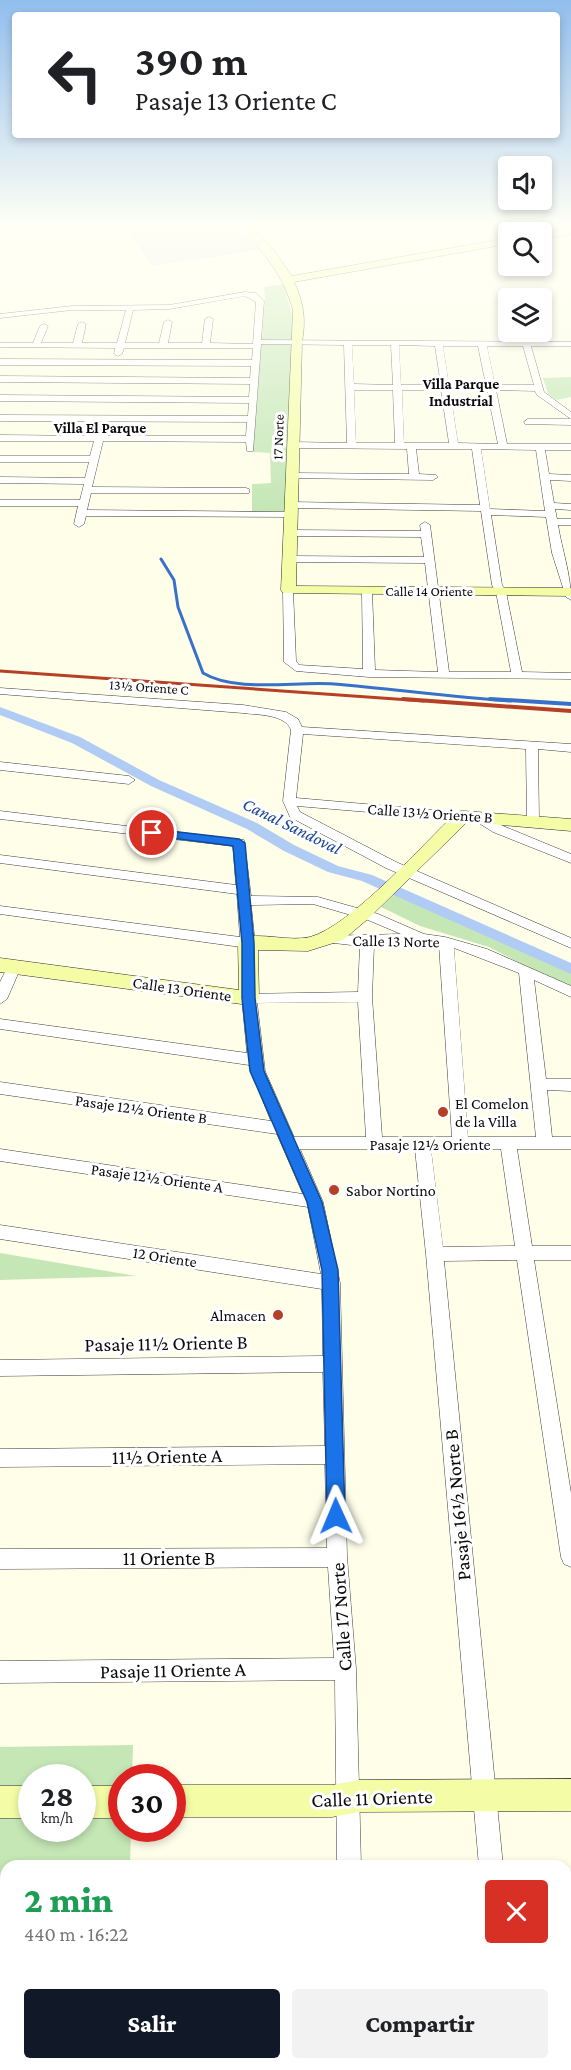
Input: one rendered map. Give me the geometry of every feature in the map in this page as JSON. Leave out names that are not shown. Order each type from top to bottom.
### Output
[{"type":"street","points":[[81,513],[127,321]]},
{"type":"street","points":[[206,346],[209,321]]},
{"type":"street","points":[[0,438],[99,438],[250,444],[258,321]]},
{"type":"street","name":"17 Norte","points":[[299,321],[300,326],[296,342],[288,590],[290,662],[296,668],[369,674]]},
{"type":"street","points":[[163,346],[168,322]]},
{"type":"street","points":[[77,345],[82,324]]},
{"type":"street","points":[[36,345],[44,326]]},
{"type":"street","points":[[0,345],[206,346],[296,342],[571,344]]},
{"type":"street","points":[[348,342],[352,446]]},
{"type":"street","points":[[394,343],[395,387],[405,446],[414,476]]},
{"type":"street","points":[[439,343],[454,447]]},
{"type":"street","points":[[482,343],[503,447]]},
{"type":"street","points":[[526,344],[538,388],[543,396],[571,416]]},
{"type":"street","points":[[0,362],[255,363]]},
{"type":"street","points":[[0,379],[254,381]]},
{"type":"street","points":[[350,387],[538,388]]},
{"type":"street","points":[[0,398],[253,400]]},
{"type":"street","points":[[0,418],[252,419]]},
{"type":"street","points":[[528,422],[571,422]]},
{"type":"street","points":[[293,445],[571,447]]},
{"type":"street","points":[[476,447],[497,585],[501,592],[517,676]]},
{"type":"street","points":[[540,447],[557,553],[570,594]]},
{"type":"street","points":[[0,459],[94,459]]},
{"type":"street","points":[[292,476],[433,477]]},
{"type":"street","points":[[543,477],[571,478]]},
{"type":"street","points":[[0,480],[88,485],[246,486],[243,519]]},
{"type":"street","points":[[0,503],[81,513],[243,519],[291,510],[485,510],[550,514],[571,522]]},
{"type":"street","points":[[550,514],[571,507]]},
{"type":"street","points":[[291,534],[426,529],[444,676]]},
{"type":"street","points":[[557,553],[571,553]]},
{"type":"street","points":[[290,559],[429,560]]},
{"type":"street","name":"Calle 14 Oriente","points":[[288,590],[570,594]]},
{"type":"street","points":[[367,591],[369,674],[571,676]]},
{"type":"street","name":"13½ Oriente C","points":[[0,691],[243,709],[273,712],[296,726],[571,748]]},
{"type":"street","points":[[296,726],[289,801],[293,812],[394,878],[571,943]]},
{"type":"street","points":[[529,841],[539,822],[532,746]]},
{"type":"street","points":[[0,766],[129,780]]},
{"type":"street","name":"Calle 13½ Oriente B","points":[[289,801],[571,825]]},
{"type":"street","name":"Calle 17 Norte","points":[[0,814],[239,843],[255,1060],[261,1085],[315,1202],[326,1248],[331,1283],[337,1557],[345,1669],[349,1860]]},
{"type":"street","points":[[330,939],[362,914],[394,878],[471,817],[571,859]]},
{"type":"street","points":[[0,860],[243,895],[305,899],[362,914],[424,939]]},
{"type":"street","points":[[0,910],[248,943]]},
{"type":"street","name":"Calle 13 Norte","points":[[248,943],[300,945],[330,939],[424,939],[446,942],[467,947],[571,992]]},
{"type":"street","points":[[367,940],[365,997],[374,1144]]},
{"type":"street","points":[[446,942],[460,1144]]},
{"type":"street","points":[[0,999],[7,966]]},
{"type":"street","name":"Calle 13 Oriente","points":[[7,966],[249,998],[365,997]]},
{"type":"street","points":[[526,972],[541,1084],[545,1143]]},
{"type":"street","points":[[0,1024],[255,1060]]},
{"type":"street","points":[[541,1084],[571,1085]]},
{"type":"street","name":"Pasaje 12½ Oriente B","points":[[0,1088],[286,1136]]},
{"type":"street","name":"Pasaje 12½ Oriente","points":[[286,1136],[374,1144],[571,1143]]},
{"type":"street","points":[[508,1143],[527,1253],[571,1557]]},
{"type":"street","name":"Pasaje 16½ Norte B","points":[[422,1144],[435,1254],[490,1860]]},
{"type":"street","name":"Pasaje 12½ Oriente A","points":[[0,1155],[315,1202]]},
{"type":"street","name":"12 Oriente","points":[[0,1232],[331,1283]]},
{"type":"street","points":[[435,1254],[571,1253]]},
{"type":"street","name":"Pasaje 11½ Oriente B","points":[[0,1368],[332,1364]]},
{"type":"street","name":"11½ Oriente A","points":[[0,1458],[334,1455]]},
{"type":"street","name":"11 Oriente B","points":[[0,1559],[337,1557]]},
{"type":"street","name":"Pasaje 11 Oriente A","points":[[0,1672],[345,1669]]},
{"type":"street","name":"Calle 11 Oriente","points":[[186,1801],[332,1801],[347,1798],[571,1795]]},
{"type":"street","points":[[0,1802],[18,1802]]},
{"type":"green space","points":[[263,321],[293,321],[295,328],[285,511],[252,511],[252,484],[271,483],[270,453],[253,452]]},
{"type":"green space","points":[[571,377],[571,397],[557,400],[548,394],[543,378]]},
{"type":"green space","points":[[397,892],[571,970],[571,990],[489,947],[420,926],[381,907]]},
{"type":"green space","points":[[0,1253],[136,1276],[0,1280]]},
{"type":"green space","points":[[133,1745],[132,1764],[108,1764],[108,1842],[131,1842],[130,1860],[0,1860],[0,1747]]},
{"type":"waterway","points":[[161,559],[174,580],[178,607],[203,673],[217,679],[232,683],[267,685],[334,684],[511,701]]},
{"type":"waterway","points":[[490,699],[571,704]]},
{"type":"waterway","name":"Canal Sandoval","points":[[0,711],[76,740],[155,783],[252,826],[289,848],[333,869],[367,878],[571,969]]},
{"type":"railway","points":[[0,671],[424,701]]},
{"type":"railway","points":[[403,699],[571,711]]},
{"type":"place","name":"El Comelon de la Villa","points":[[443,1112]]},
{"type":"place","name":"Sabor Nortino","points":[[334,1190]]},
{"type":"place","name":"Almacen","points":[[278,1315]]},
{"type":"district","name":"Villa Parque Industrial","points":[[461,392]]},
{"type":"district","name":"Villa El Parque","points":[[100,428]]},
{"type":"route","points":[[152,833],[239,843],[248,943],[249,998],[257,1071],[267,1099],[315,1202],[330,1270],[336,1516]]}]
